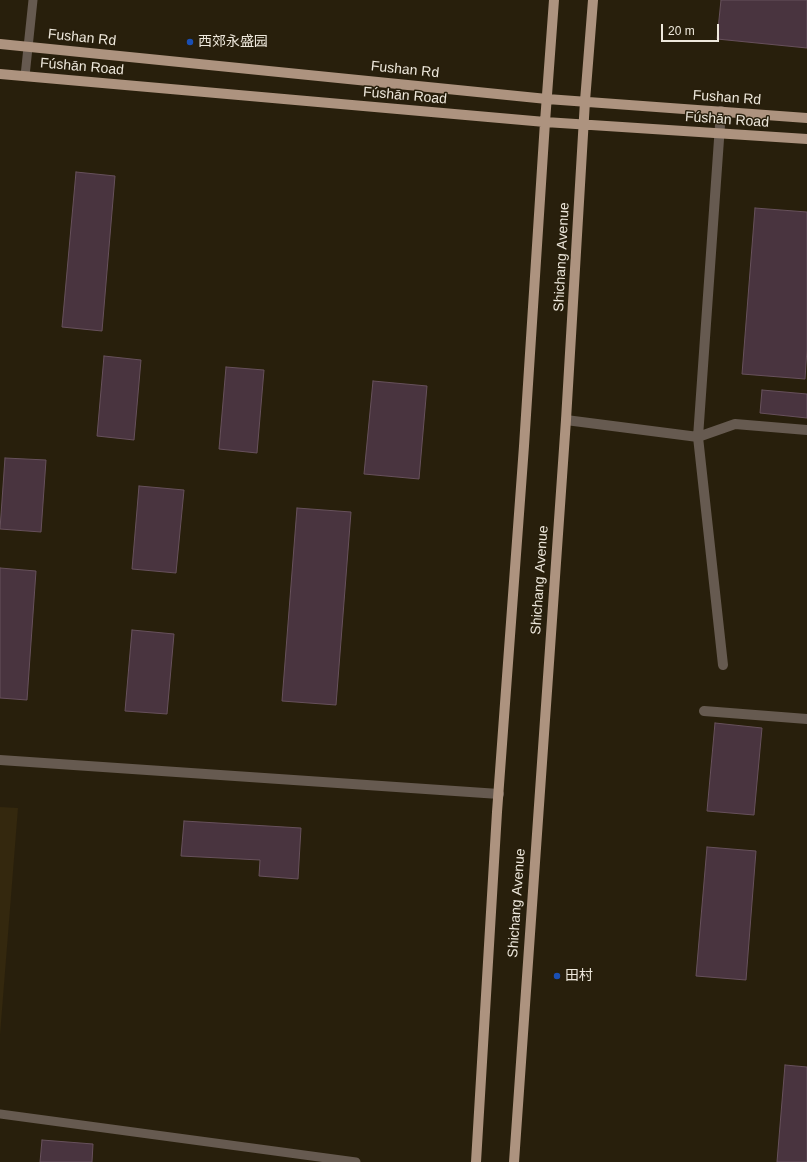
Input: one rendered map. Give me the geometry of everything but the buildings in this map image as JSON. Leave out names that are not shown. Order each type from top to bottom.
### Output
[{"type":"main road","name":"Shichang Avenue","points":[[476,1162],[499,794],[524,454],[554,0]]},
{"type":"main road","name":"Shichang Avenue","points":[[514,1162],[566,420],[583,124],[593,0]]},
{"type":"main road","name":"Fushan Rd","points":[[0,44],[547,98],[807,118]]},
{"type":"main road","name":"Fúshān Road","points":[[0,74],[545,122],[807,139]]},
{"type":"street","points":[[721,111],[698,437],[723,665]]},
{"type":"street","points":[[566,420],[698,437],[735,424],[807,430]]},
{"type":"street","points":[[704,711],[807,719]]},
{"type":"street","points":[[0,760],[499,794]]},
{"type":"lane","points":[[25,76],[33,0]]},
{"type":"lane","points":[[0,1114],[356,1162]]},
{"type":"shaded area","points":[[0,807],[18,808],[0,1035]]},
{"type":"place","name":"西郊永盛园","points":[[190,42]]},
{"type":"place","name":"田村","points":[[557,976]]}]
